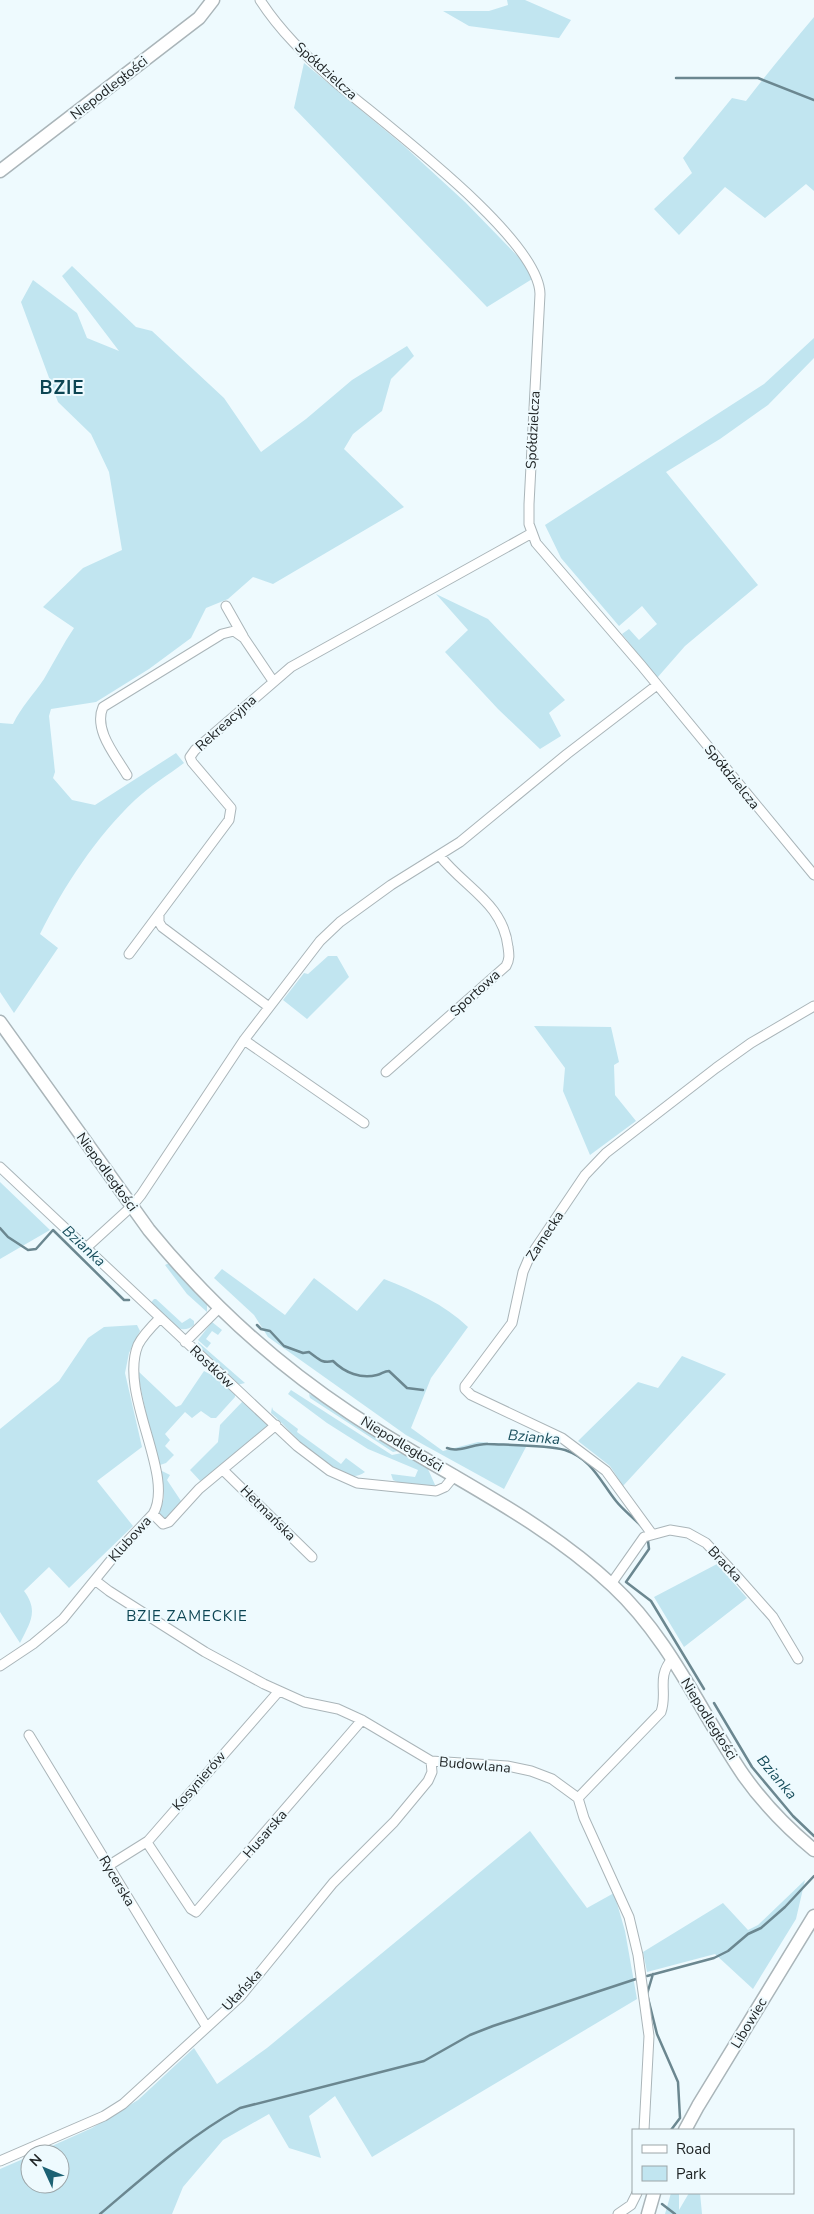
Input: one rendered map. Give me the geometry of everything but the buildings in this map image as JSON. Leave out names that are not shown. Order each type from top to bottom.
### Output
[{"type":"street","name":"Niepodległości","points":[[0,172],[199,18],[213,0]]},
{"type":"street","name":"Spółdzielcza","points":[[260,0],[275,24],[290,40],[335,82],[403,135],[468,195],[504,230],[534,269],[540,285],[540,294],[529,504],[532,533],[536,542],[814,875]]},
{"type":"street","name":"Rekreacyjna","points":[[129,954],[229,820],[231,808],[192,762],[190,757],[195,750],[291,667],[532,533]]},
{"type":"street","points":[[226,606],[244,638],[273,681]]},
{"type":"street","points":[[127,775],[100,728],[100,715],[103,707],[222,634],[234,632],[244,638]]},
{"type":"street","points":[[86,1248],[131,1206],[244,1040],[320,941],[340,922],[391,885],[440,856],[657,685]]},
{"type":"street","name":"Sportowa","points":[[386,1072],[506,966],[509,960],[506,933],[499,916],[478,893],[454,873],[440,856]]},
{"type":"street","points":[[159,914],[159,922],[162,927],[269,1006]]},
{"type":"street","name":"Zamecka","points":[[652,1534],[606,1471],[562,1438],[471,1395],[465,1386],[512,1323],[529,1258],[595,1162],[751,1043],[814,1006]]},
{"type":"street","name":"Niepodległości","points":[[0,1022],[131,1206],[170,1256],[219,1308],[260,1345],[323,1394],[352,1414],[533,1524],[611,1584],[640,1614],[672,1659],[744,1777],[782,1822],[814,1850]]},
{"type":"street","points":[[244,1040],[364,1123]]},
{"type":"street","name":"Rostków","points":[[0,1167],[185,1342],[320,1464],[342,1478],[357,1483],[436,1491],[445,1487],[454,1475]]},
{"type":"street","points":[[185,1342],[219,1308]]},
{"type":"street","name":"Klubowa","points":[[0,1666],[52,1630],[79,1602],[120,1549],[153,1514],[160,1498],[159,1490],[138,1398],[133,1364],[143,1337],[160,1318]]},
{"type":"street","points":[[153,1514],[160,1522],[166,1524],[199,1489],[276,1426]]},
{"type":"street","name":"Hetmańska","points":[[223,1470],[312,1557]]},
{"type":"street","name":"Bracka","points":[[652,1534],[670,1530],[688,1533],[706,1543],[773,1617],[798,1659]]},
{"type":"street","points":[[611,1584],[644,1537],[652,1534]]},
{"type":"street","name":"Budowlana","points":[[96,1581],[205,1652],[304,1702],[338,1710],[362,1720],[431,1761],[507,1766],[523,1770],[552,1779],[578,1798]]},
{"type":"street","points":[[644,2129],[649,2036],[638,1955],[629,1917],[584,1818],[578,1798],[661,1712],[663,1705],[662,1675],[672,1659]]},
{"type":"street","name":"Kosynierów","points":[[108,1866],[148,1841],[279,1691]]},
{"type":"street","name":"Husarska","points":[[148,1841],[148,1844],[191,1910],[196,1912],[362,1720]]},
{"type":"street","name":"Rycerska","points":[[29,1735],[206,2026]]},
{"type":"street","name":"Ułańska","points":[[0,2161],[104,2116],[123,2104],[206,2026],[240,1997],[332,1883],[394,1822],[428,1780],[432,1772],[431,1761]]},
{"type":"street","name":"Libowiec","points":[[686,2129],[814,1916]]},
{"type":"street","points":[[618,2214],[630,2205],[636,2194]]},
{"type":"street","points":[[648,2214],[654,2194]]},
{"type":"green space","points":[[507,0],[525,0],[571,20],[559,38],[469,26],[443,11],[489,11],[508,5]]},
{"type":"green space","points":[[814,17],[814,191],[806,184],[765,218],[725,187],[679,235],[654,209],[692,173],[683,158],[732,98],[746,101]]},
{"type":"green space","points":[[304,63],[403,145],[465,202],[537,276],[487,307],[294,108]]},
{"type":"green space","points":[[72,266],[136,327],[152,331],[224,398],[261,452],[306,419],[352,380],[407,346],[414,356],[391,379],[382,411],[353,434],[344,449],[404,507],[273,584],[253,577],[228,599],[206,608],[191,638],[149,669],[96,702],[51,709],[49,716],[55,772],[53,778],[72,800],[95,805],[176,753],[184,763],[153,785],[121,814],[94,846],[70,880],[40,934],[58,948],[14,1013],[0,992],[0,723],[13,724],[44,679],[74,628],[43,607],[83,568],[122,550],[109,472],[91,434],[58,402],[21,302],[33,280],[77,313],[87,338],[119,351],[62,276]]},
{"type":"green space","points":[[814,338],[814,358],[768,405],[720,439],[666,472],[758,585],[685,646],[657,678],[622,634],[629,629],[639,640],[657,624],[642,606],[619,626],[561,558],[545,525],[764,384]]},
{"type":"green space","points":[[436,594],[488,619],[565,700],[549,713],[561,736],[540,749],[498,709],[445,652],[468,630]]},
{"type":"green space","points":[[328,956],[337,956],[349,977],[307,1019],[283,1000],[304,973],[308,974]]},
{"type":"green space","points":[[534,1026],[611,1027],[619,1062],[614,1065],[615,1095],[636,1121],[590,1155],[563,1091],[565,1068]]},
{"type":"green space","points":[[0,1182],[50,1230],[0,1259]]},
{"type":"green space","points":[[170,1264],[207,1303],[207,1312],[187,1294],[165,1265]]},
{"type":"green space","points":[[222,1269],[285,1315],[314,1278],[357,1311],[384,1279],[406,1288],[449,1311],[468,1327],[431,1378],[411,1428],[443,1451],[478,1442],[527,1445],[504,1489],[406,1435],[268,1337],[254,1315],[214,1278]]},
{"type":"green space","points":[[154,1299],[182,1323],[190,1318],[194,1321],[194,1325],[188,1329],[182,1329],[170,1324],[150,1304]]},
{"type":"green space","points":[[212,1322],[222,1330],[218,1335],[212,1331],[206,1339],[211,1343],[207,1348],[198,1340]]},
{"type":"green space","points":[[137,1325],[140,1331],[129,1353],[125,1373],[142,1447],[97,1481],[133,1526],[69,1588],[49,1567],[24,1591],[29,1598],[32,1611],[30,1623],[20,1643],[0,1612],[0,1429],[59,1381],[88,1338],[104,1327]]},
{"type":"green space","points":[[198,1342],[245,1383],[237,1385],[199,1349]]},
{"type":"green space","points":[[682,1356],[726,1374],[623,1486],[610,1466],[578,1441],[638,1382],[658,1388]]},
{"type":"green space","points":[[137,1371],[176,1407],[181,1405],[204,1371],[221,1380],[235,1394],[235,1397],[216,1418],[211,1418],[201,1411],[192,1418],[185,1412],[165,1434],[170,1440],[165,1446],[174,1455],[166,1463],[160,1465],[157,1463]]},
{"type":"green space","points":[[291,1390],[392,1455],[402,1453],[427,1467],[436,1487],[404,1485],[393,1480],[391,1474],[415,1477],[418,1470],[368,1449],[327,1423],[288,1394]]},
{"type":"green space","points":[[309,1394],[325,1401],[402,1450],[393,1452],[310,1398]]},
{"type":"green space","points":[[243,1401],[267,1424],[267,1428],[203,1484],[190,1470],[218,1442],[220,1425]]},
{"type":"green space","points":[[272,1407],[273,1410],[298,1429],[297,1432],[341,1464],[346,1458],[365,1472],[354,1476],[342,1474],[329,1466],[315,1456],[271,1413]]},
{"type":"green space","points":[[162,1471],[170,1475],[167,1480],[183,1504],[166,1521],[162,1521],[159,1514],[164,1498],[160,1473]]},
{"type":"green space","points":[[717,1564],[747,1598],[684,1647],[654,1597]]},
{"type":"green space","points":[[530,1831],[587,1908],[614,1893],[625,1931],[637,1999],[372,2157],[335,2096],[309,2116],[321,2158],[289,2148],[269,2114],[223,2140],[183,2187],[172,2214],[0,2214],[0,2169],[20,2160],[20,2194],[70,2194],[70,2144],[56,2144],[92,2128],[138,2100],[194,2048],[217,2084],[267,2048]]},
{"type":"green space","points":[[805,1880],[796,1919],[753,1989],[715,1954],[647,1972],[643,1952],[723,1903],[748,1930],[758,1925]]},
{"type":"green space","points":[[671,2194],[679,2194],[679,2210],[688,2194],[700,2194],[702,2214],[665,2214]]},
{"type":"waterway","points":[[676,78],[758,78],[814,100]]},
{"type":"waterway","name":"Bzianka","points":[[0,1228],[8,1237],[28,1250],[36,1249],[53,1230],[124,1300],[129,1300]]},
{"type":"waterway","name":"Bzianka","points":[[257,1325],[261,1329],[270,1331],[284,1346],[303,1353],[309,1352],[323,1361],[333,1361],[343,1369],[354,1374],[371,1376],[389,1371],[407,1388],[423,1390]]},
{"type":"waterway","name":"Bzianka","points":[[447,1448],[462,1449],[488,1444],[538,1446],[565,1450],[589,1465],[619,1505],[643,1528]]},
{"type":"waterway","name":"Bzianka","points":[[648,1541],[649,1549],[626,1582],[651,1601],[704,1689]]},
{"type":"waterway","name":"Bzianka","points":[[714,1703],[752,1767],[793,1816],[814,1836]]},
{"type":"waterway","points":[[647,1976],[714,1958],[728,1951],[748,1934],[761,1928],[785,1907],[814,1876]]},
{"type":"waterway","points":[[653,1974],[647,1994],[657,2034],[678,2082],[680,2118],[672,2129]]},
{"type":"waterway","points":[[100,2214],[185,2144],[240,2108],[424,2061],[470,2035],[493,2026],[636,1979]]},
{"type":"waterway","points":[[662,2204],[675,2214]]},
{"type":"district","name":"BZIE","points":[[62,388]]},
{"type":"district","name":"BZIE ZAMECKIE","points":[[187,1616]]}]
